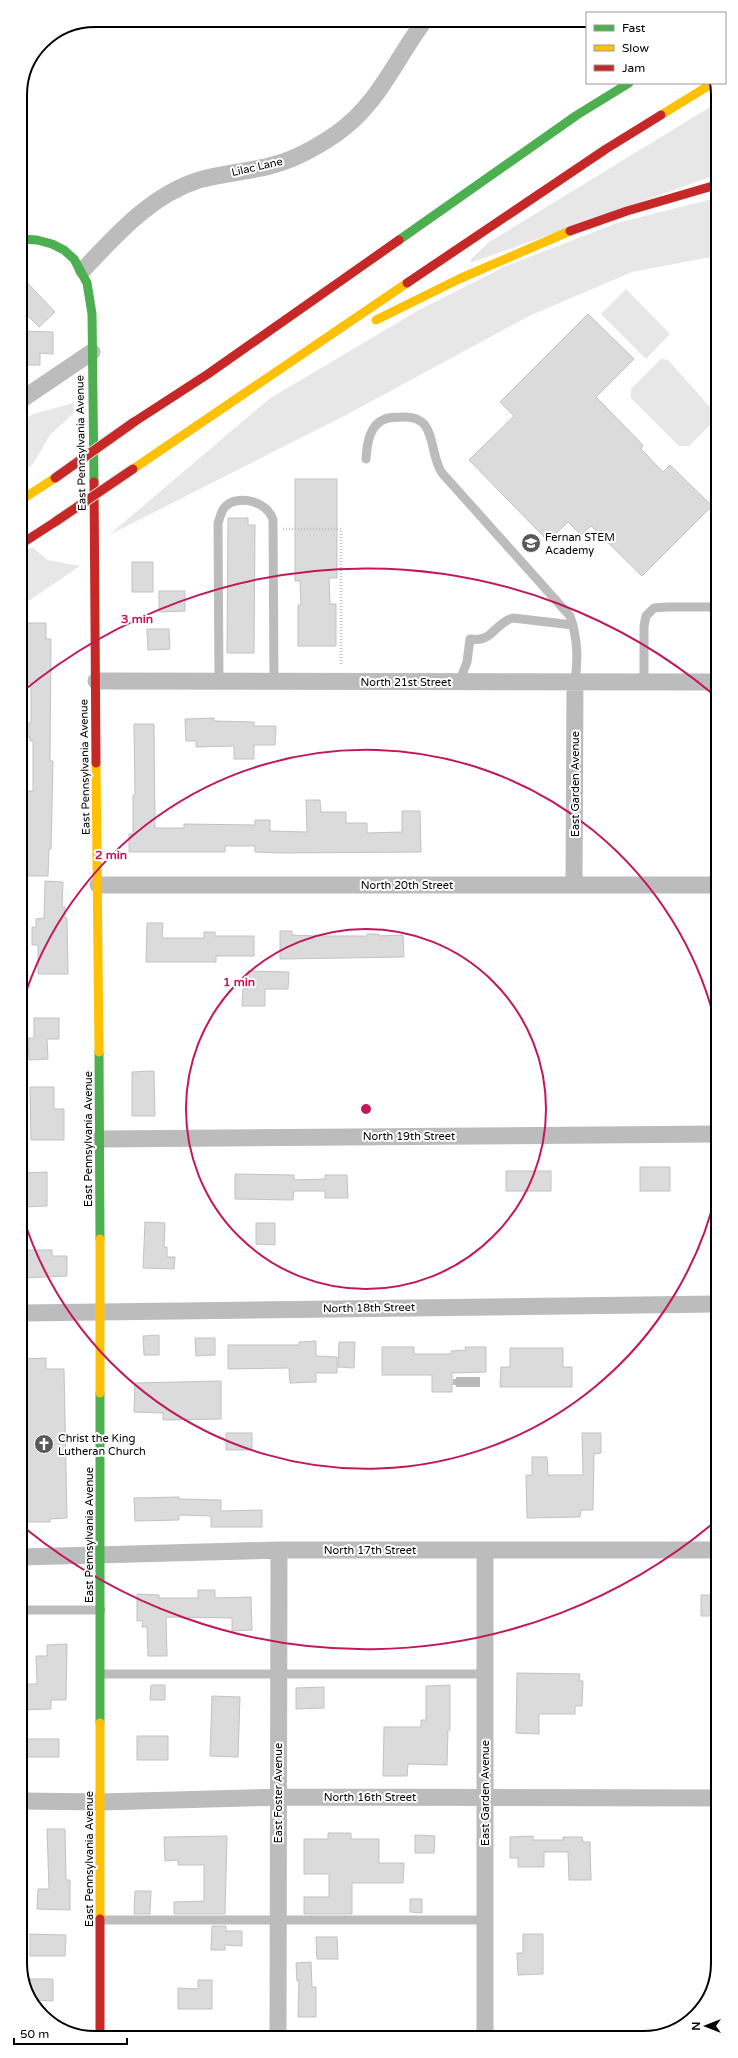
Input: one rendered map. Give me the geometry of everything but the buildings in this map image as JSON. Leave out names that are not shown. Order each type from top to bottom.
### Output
[{"type":"main road","points":[[27,496],[134,422],[208,374],[577,115],[626,84]]},
{"type":"main road","points":[[27,540],[225,408],[606,149],[710,85]]},
{"type":"main road","points":[[364,326],[429,292],[547,238],[614,214],[711,186]]},
{"type":"main road","name":"East Pennsylvania Avenue","points":[[27,240],[43,241],[63,250],[83,270],[91,296],[96,681],[101,1312],[100,1556],[102,1674],[100,2031]]},
{"type":"main road","points":[[225,408],[327,349]]},
{"type":"street","name":"Lilac Lane","points":[[83,270],[124,227],[148,207],[172,192],[198,180],[274,165],[297,156],[337,133],[357,116],[372,100],[388,78],[420,27]]},
{"type":"street","points":[[27,396],[92,352]]},
{"type":"street","name":"North 21st Street","points":[[96,681],[459,683],[711,682]]},
{"type":"street","name":"East Garden Avenue","points":[[574,885],[575,682]]},
{"type":"street","name":"North 20th Street","points":[[98,885],[711,885]]},
{"type":"street","name":"North 19th Street","points":[[100,1139],[711,1134]]},
{"type":"street","name":"North 18th Street","points":[[27,1313],[711,1304]]},
{"type":"street","name":"North 17th Street","points":[[27,1557],[279,1550],[711,1550]]},
{"type":"street","name":"East Foster Avenue","points":[[278,2031],[279,1550]]},
{"type":"street","name":"East Garden Avenue","points":[[484,1550],[486,1674],[484,1920],[485,2031]]},
{"type":"street","name":"North 16th Street","points":[[27,1801],[101,1802],[279,1797],[711,1798]]},
{"type":"lane","points":[[366,459],[368,440],[372,429],[377,424],[385,419],[405,417],[415,417],[421,421],[430,435],[435,460],[442,473],[570,616],[578,650],[575,682]]},
{"type":"lane","points":[[219,682],[218,522],[221,513],[228,505],[241,501],[252,501],[266,507],[271,512],[273,530],[274,682]]},
{"type":"lane","points":[[644,682],[644,626],[646,616],[654,608],[711,607]]},
{"type":"lane","points":[[459,683],[467,662],[470,639],[486,639],[508,620],[513,618],[573,625]]},
{"type":"lane","points":[[27,1610],[102,1610]]},
{"type":"lane","points":[[102,1674],[486,1674]]},
{"type":"lane","points":[[101,1920],[484,1920]]},
{"type":"path","points":[[273,530],[341,529],[341,665]]},
{"type":"shaded area","points":[[711,106],[711,177],[470,263],[472,258],[489,242]]},
{"type":"shaded area","points":[[711,199],[711,257],[632,272],[529,316],[346,415],[109,535],[269,399],[417,311],[506,266],[617,223]]},
{"type":"shaded area","points":[[626,289],[670,334],[646,359],[601,314]]},
{"type":"shaded area","points":[[661,359],[668,360],[711,408],[711,424],[689,446],[679,446],[631,398],[631,389]]},
{"type":"shaded area","points":[[74,403],[74,413],[50,435],[33,464],[27,468],[27,418],[33,414]]},
{"type":"shaded area","points":[[32,547],[48,560],[80,566],[27,602],[27,551]]},
{"type":"shaded area","points":[[456,1377],[480,1377],[480,1387],[456,1387],[456,1385],[453,1385],[453,1379],[456,1379]]},
{"type":"traffic: fast","points":[[399,240],[577,115],[627,84]]},
{"type":"traffic: fast","points":[[27,239],[37,240],[52,244],[64,250],[74,259],[87,283],[92,314],[94,482]]},
{"type":"traffic: fast","points":[[99,1052],[100,1239]]},
{"type":"traffic: fast","points":[[100,1393],[100,1723]]},
{"type":"traffic: slow","points":[[661,115],[710,85]]},
{"type":"traffic: slow","points":[[376,320],[459,279],[570,231]]},
{"type":"traffic: slow","points":[[133,469],[407,283]]},
{"type":"traffic: slow","points":[[27,496],[55,478]]},
{"type":"traffic: slow","points":[[96,763],[99,1052]]},
{"type":"traffic: slow","points":[[100,1239],[100,1393]]},
{"type":"traffic: slow","points":[[100,1723],[100,1919]]},
{"type":"traffic: jam","points":[[407,283],[606,149],[661,115]]},
{"type":"traffic: jam","points":[[570,231],[627,211],[711,186]]},
{"type":"traffic: jam","points":[[134,422],[208,374],[399,240]]},
{"type":"traffic: jam","points":[[55,478],[134,422]]},
{"type":"traffic: jam","points":[[55,522],[133,469]]},
{"type":"traffic: jam","points":[[94,482],[96,763]]},
{"type":"traffic: jam","points":[[27,540],[55,522]]},
{"type":"traffic: jam","points":[[100,1919],[100,2031]]},
{"type":"place","name":"Fernan STEM Academy","points":[[531,543]]},
{"type":"place","name":"Christ the King Lutheran Church","points":[[44,1444]]}]
